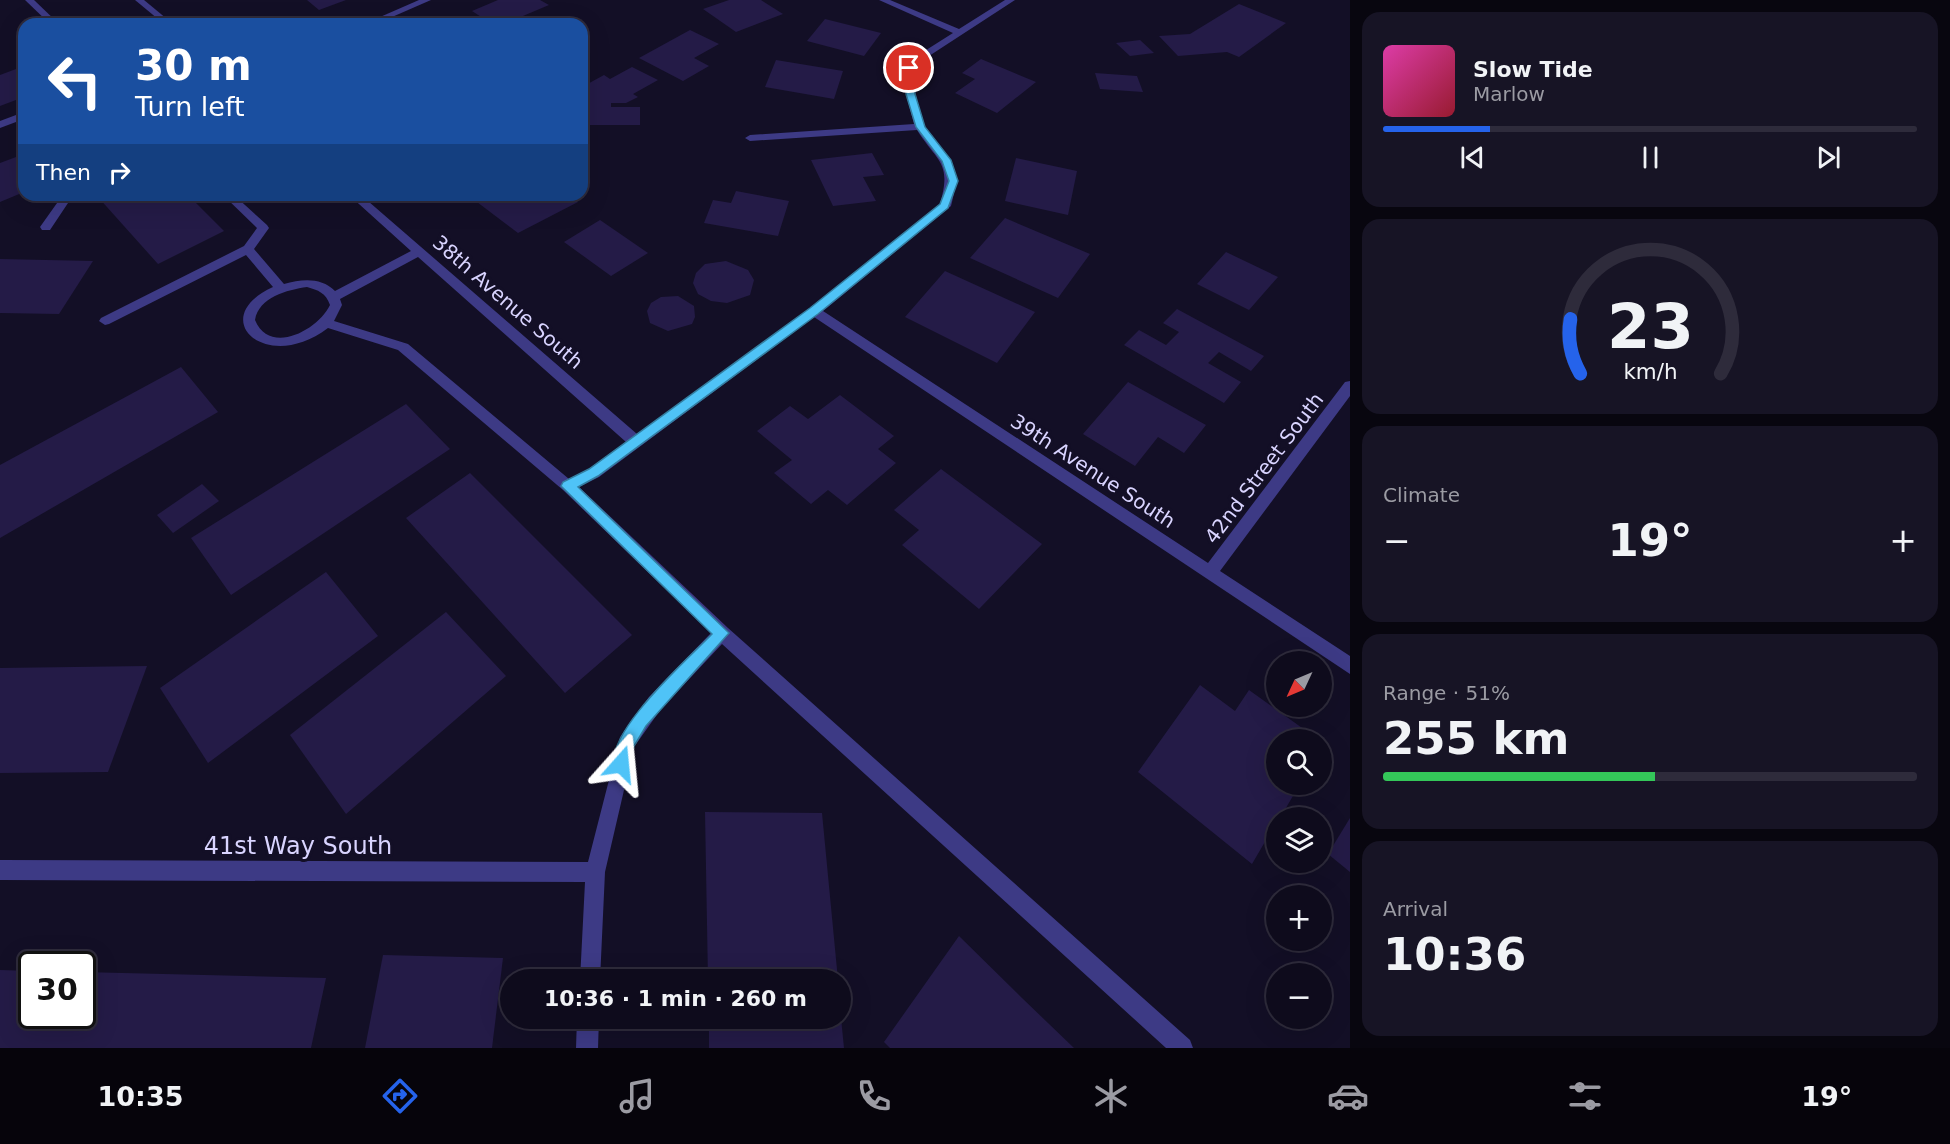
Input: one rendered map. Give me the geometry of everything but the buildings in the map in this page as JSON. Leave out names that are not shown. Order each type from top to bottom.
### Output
[{"type":"street","points":[[29,0],[48,18]]},
{"type":"street","points":[[139,0],[162,18]]},
{"type":"street","points":[[383,18],[427,0]]},
{"type":"street","points":[[884,0],[959,32]]},
{"type":"street","points":[[568,486],[594,473],[814,311],[945,206],[954,181],[947,160],[921,127],[910,94],[909,68],[959,32],[1011,0]]},
{"type":"street","points":[[0,125],[18,118]]},
{"type":"street","points":[[750,138],[921,127]]},
{"type":"street","points":[[46,227],[64,201]]},
{"type":"street","points":[[105,321],[248,249],[263,228],[234,201]]},
{"type":"street","name":"38th Avenue South","points":[[361,201],[635,441]]},
{"type":"street","points":[[248,249],[280,287]]},
{"type":"street","points":[[334,297],[418,252]]},
{"type":"street","points":[[293,284],[318,285],[328,290],[334,297],[336,305],[327,323],[302,339],[287,342],[261,337],[253,330],[250,321],[252,311],[259,301],[280,287],[293,284]]},
{"type":"street","name":"39th Avenue South","points":[[814,311],[1350,666]]},
{"type":"street","points":[[327,323],[403,347],[568,486],[722,633],[1182,1048]]},
{"type":"street","name":"42nd Street South","points":[[1210,573],[1350,386]]},
{"type":"street","points":[[591,969],[595,872],[626,743],[655,703],[722,633]]},
{"type":"street","name":"41st Way South","points":[[0,870],[595,872]]},
{"type":"street","points":[[586,1048],[587,1029]]},
{"type":"route","points":[[621,764],[626,743],[641,720],[722,633],[568,486],[594,473],[814,311],[923,226],[945,206],[954,181],[947,160],[921,127],[910,94],[909,68]]}]
